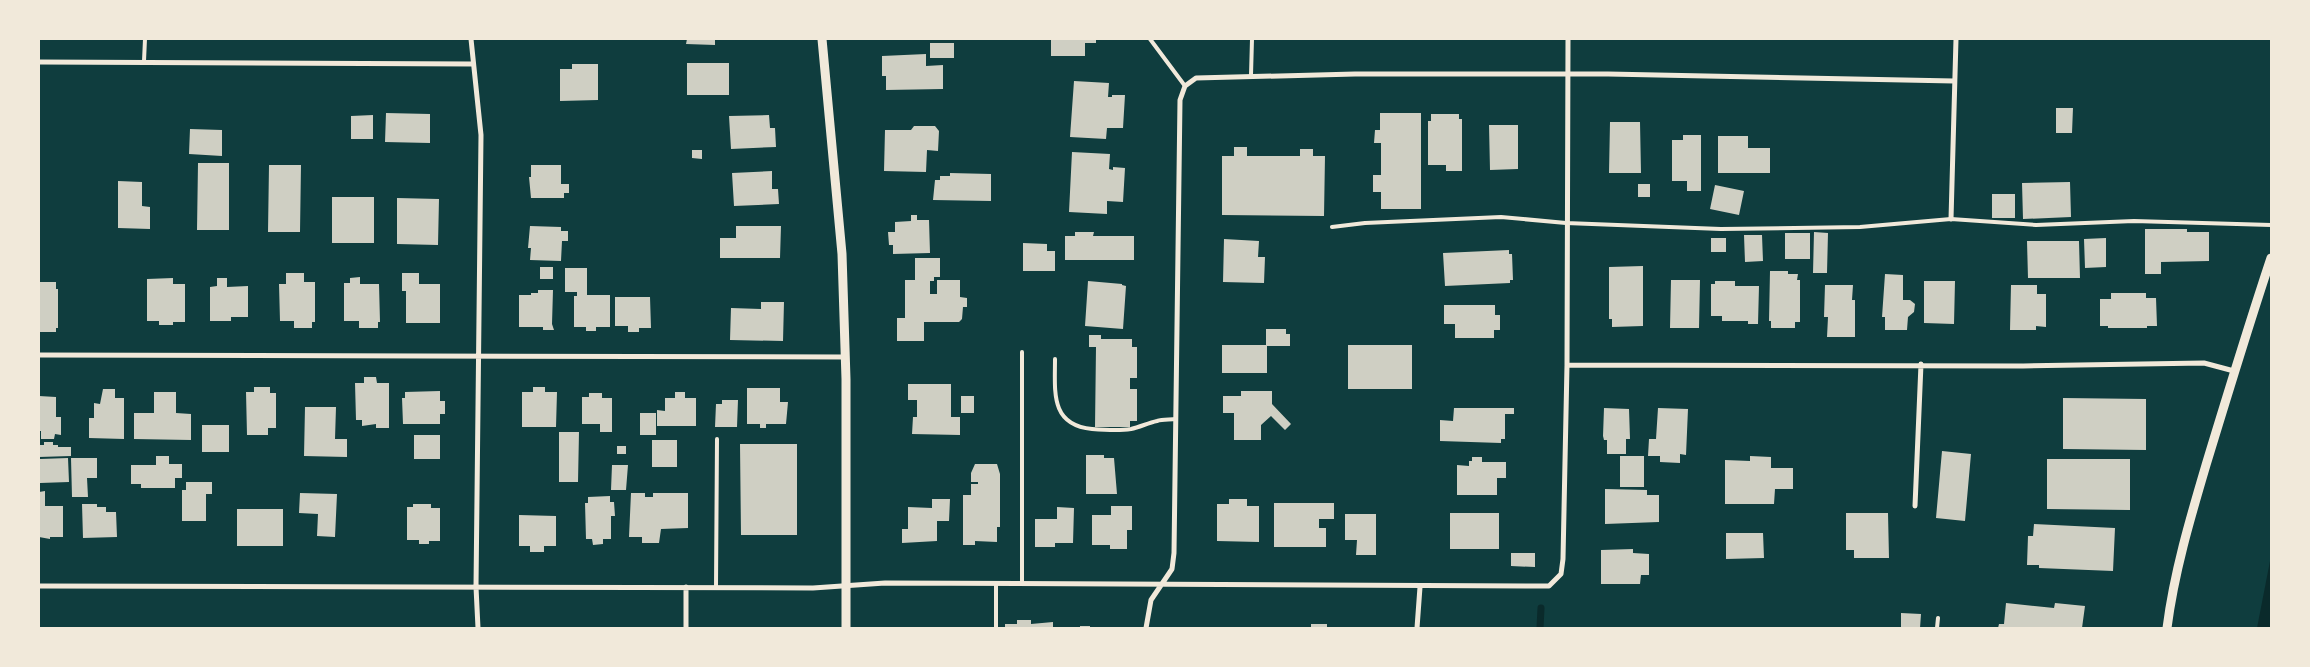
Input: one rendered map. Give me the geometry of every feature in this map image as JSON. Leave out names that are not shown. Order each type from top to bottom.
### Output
[{"type":"street","points":[[472,39],[481,135],[476,588],[478,628]]},
{"type":"street","points":[[822,39],[842,254],[846,357],[846,628]]},
{"type":"street","points":[[39,586],[813,588],[884,583],[1420,587],[1549,586],[1561,574],[1563,559],[1567,365],[1568,39]]},
{"type":"street","points":[[1951,219],[1956,39]]},
{"type":"street","points":[[39,62],[473,64]]},
{"type":"street","points":[[1146,628],[1151,600],[1172,568],[1174,553],[1180,100],[1184,86],[1196,78],[1251,75],[1568,74],[1954,81]]},
{"type":"street","points":[[2167,628],[2178,564],[2234,370],[2271,258]]},
{"type":"street","points":[[39,355],[846,357]]},
{"type":"street","points":[[1567,365],[1921,364],[2023,366],[2204,363],[2234,370]]},
{"type":"street","points":[[1915,506],[1921,364]]},
{"type":"street","points":[[1417,628],[1420,587]]},
{"type":"street","points":[[686,588],[686,628]]},
{"type":"lane","points":[[144,61],[145,39]]},
{"type":"lane","points":[[1150,39],[1184,86]]},
{"type":"lane","points":[[1251,75],[1252,39]]},
{"type":"lane","points":[[1332,227],[1365,223],[1501,217],[1566,223],[1721,229],[1860,227],[1951,219],[2036,225],[2134,221],[2271,225]]},
{"type":"lane","points":[[1022,352],[1022,584]]},
{"type":"lane","points":[[1055,359],[1057,404],[1062,417],[1076,426],[1116,430],[1132,429],[1158,420],[1176,419]]},
{"type":"lane","points":[[716,588],[717,439]]},
{"type":"lane","points":[[996,584],[996,628]]},
{"type":"lane","points":[[1937,628],[1938,618]]},
{"type":"water","points":[[2271,556],[2271,628],[2257,628]]},
{"type":"building","points":[[687,39],[715,39],[715,45],[686,44]]},
{"type":"building","points":[[1051,39],[1096,39],[1096,43],[1085,43],[1085,56],[1051,56]]},
{"type":"building","points":[[930,43],[954,43],[954,58],[930,58]]},
{"type":"building","points":[[926,54],[926,66],[943,65],[943,89],[886,90],[886,76],[882,76],[882,56]]},
{"type":"building","points":[[687,63],[729,63],[729,95],[687,95]]},
{"type":"building","points":[[572,64],[598,64],[598,100],[560,101],[560,69],[572,69]]},
{"type":"building","points":[[1074,81],[1109,83],[1108,97],[1112,97],[1112,95],[1125,95],[1123,128],[1107,128],[1106,139],[1070,137]]},
{"type":"building","points":[[2056,108],[2073,108],[2072,133],[2056,133]]},
{"type":"building","points":[[386,113],[430,114],[430,143],[385,142]]},
{"type":"building","points":[[1380,113],[1421,113],[1421,209],[1381,209],[1381,192],[1373,192],[1373,175],[1381,175],[1381,143],[1374,143],[1375,130],[1380,130]]},
{"type":"building","points":[[1431,114],[1459,114],[1459,119],[1462,119],[1462,171],[1446,171],[1446,165],[1428,165],[1428,121],[1431,121]]},
{"type":"building","points":[[373,115],[373,139],[351,139],[351,116]]},
{"type":"building","points":[[769,115],[770,128],[775,128],[776,147],[731,149],[729,116]]},
{"type":"building","points":[[1610,122],[1640,122],[1641,173],[1609,173]]},
{"type":"building","points":[[1489,125],[1518,125],[1518,169],[1490,170]]},
{"type":"building","points":[[914,126],[935,126],[939,131],[938,151],[927,150],[926,172],[884,171],[885,130],[911,130]]},
{"type":"building","points":[[190,129],[222,130],[222,156],[189,154]]},
{"type":"building","points":[[1683,135],[1701,135],[1701,191],[1687,191],[1687,181],[1672,181],[1672,140],[1683,140]]},
{"type":"building","points":[[1718,136],[1748,136],[1748,148],[1770,148],[1770,173],[1718,173]]},
{"type":"building","points":[[1234,147],[1247,147],[1247,156],[1300,156],[1300,149],[1313,149],[1313,156],[1325,156],[1324,216],[1222,215],[1222,156],[1234,156]]},
{"type":"building","points":[[692,150],[702,150],[702,159],[692,158]]},
{"type":"building","points":[[1072,152],[1110,154],[1109,169],[1113,170],[1113,167],[1125,168],[1123,202],[1107,201],[1107,214],[1069,212]]},
{"type":"building","points":[[198,163],[229,163],[229,230],[197,230]]},
{"type":"building","points":[[269,165],[301,165],[300,232],[268,232]]},
{"type":"building","points":[[531,165],[561,165],[561,184],[569,184],[569,193],[564,193],[564,198],[531,198],[529,177],[531,177]]},
{"type":"building","points":[[772,171],[772,189],[778,189],[779,204],[734,206],[732,173]]},
{"type":"building","points":[[950,173],[991,174],[991,201],[933,200],[935,180],[940,180],[940,176],[950,176]]},
{"type":"building","points":[[118,181],[142,182],[142,206],[150,207],[150,229],[118,228]]},
{"type":"building","points":[[2070,182],[2071,217],[2023,219],[2022,183]]},
{"type":"building","points":[[1638,184],[1650,184],[1650,197],[1638,197]]},
{"type":"building","points":[[1715,185],[1744,191],[1739,215],[1710,209]]},
{"type":"building","points":[[1992,194],[2015,194],[2015,218],[1992,218]]},
{"type":"building","points":[[332,197],[374,197],[374,243],[332,243]]},
{"type":"building","points":[[397,198],[439,199],[438,245],[397,244]]},
{"type":"building","points":[[911,215],[917,215],[917,220],[929,220],[930,253],[893,254],[893,245],[889,245],[888,232],[895,232],[895,222],[911,221]]},
{"type":"building","points":[[530,226],[561,227],[561,231],[568,231],[568,241],[562,241],[561,261],[530,260],[531,248],[528,248]]},
{"type":"building","points":[[736,226],[781,226],[780,258],[720,258],[720,238],[736,238]]},
{"type":"building","points":[[2145,229],[2187,229],[2187,232],[2209,232],[2209,261],[2161,262],[2161,274],[2145,274]]},
{"type":"building","points":[[1075,232],[1094,232],[1093,236],[1134,236],[1134,260],[1065,260],[1065,236],[1075,236]]},
{"type":"building","points":[[1814,232],[1828,233],[1827,273],[1813,273]]},
{"type":"building","points":[[1785,233],[1810,233],[1810,259],[1785,259]]},
{"type":"building","points":[[1744,235],[1762,235],[1763,261],[1745,262]]},
{"type":"building","points":[[1711,238],[1726,238],[1726,252],[1711,252]]},
{"type":"building","points":[[2106,238],[2106,267],[2085,268],[2084,239]]},
{"type":"building","points":[[1224,239],[1259,241],[1258,257],[1265,257],[1264,283],[1223,282]]},
{"type":"building","points":[[2027,241],[2079,241],[2080,278],[2028,278]]},
{"type":"building","points":[[1023,243],[1047,244],[1047,251],[1055,251],[1055,271],[1023,271]]},
{"type":"building","points":[[1509,250],[1509,254],[1512,254],[1513,280],[1510,280],[1510,283],[1445,286],[1443,253]]},
{"type":"building","points":[[915,258],[940,258],[940,277],[934,277],[934,281],[930,281],[930,294],[937,294],[937,280],[960,280],[960,297],[967,298],[967,307],[963,307],[962,319],[959,322],[924,322],[924,341],[897,341],[897,318],[905,318],[905,280],[915,280]]},
{"type":"building","points":[[1643,266],[1643,326],[1612,327],[1612,319],[1609,319],[1609,267]]},
{"type":"building","points":[[540,267],[553,267],[553,279],[540,279]]},
{"type":"building","points":[[565,268],[587,268],[587,295],[610,295],[610,327],[596,327],[596,331],[586,331],[586,327],[574,327],[574,296],[577,296],[577,292],[565,292]]},
{"type":"building","points":[[1770,271],[1788,271],[1788,274],[1798,274],[1797,280],[1800,280],[1800,322],[1795,322],[1795,328],[1771,328],[1771,321],[1769,321]]},
{"type":"building","points":[[286,273],[304,273],[304,282],[315,282],[315,322],[312,322],[312,328],[294,328],[294,321],[280,321],[279,284],[286,284]]},
{"type":"building","points":[[402,273],[419,273],[419,284],[440,284],[440,323],[406,323],[406,291],[402,291]]},
{"type":"building","points":[[1885,274],[1903,275],[1903,300],[1910,300],[1915,304],[1914,312],[1908,317],[1907,330],[1885,330],[1885,317],[1882,317]]},
{"type":"building","points":[[360,277],[360,284],[379,284],[380,322],[378,322],[378,328],[359,328],[359,321],[344,321],[344,283],[350,283],[350,278]]},
{"type":"building","points":[[173,278],[173,284],[185,284],[185,322],[173,322],[173,325],[159,325],[159,321],[147,321],[147,279]]},
{"type":"building","points":[[217,278],[227,278],[227,287],[248,286],[248,317],[231,317],[231,321],[210,321],[210,287],[217,286]]},
{"type":"building","points":[[1671,280],[1700,280],[1699,328],[1670,328]]},
{"type":"building","points":[[1088,281],[1126,286],[1123,329],[1085,326]]},
{"type":"building","points":[[1715,281],[1735,281],[1735,286],[1759,286],[1758,324],[1748,324],[1748,321],[1722,321],[1722,316],[1711,316],[1711,284],[1715,284]]},
{"type":"building","points":[[1924,281],[1955,281],[1954,324],[1924,323]]},
{"type":"building","points":[[39,282],[56,282],[56,289],[58,289],[58,328],[56,328],[56,332],[40,332]]},
{"type":"building","points":[[1825,285],[1853,285],[1852,300],[1855,300],[1855,337],[1827,337],[1828,317],[1824,317]]},
{"type":"building","points":[[2011,285],[2037,285],[2037,294],[2046,294],[2046,327],[2036,326],[2036,330],[2010,330]]},
{"type":"building","points":[[538,290],[553,290],[552,324],[554,330],[543,330],[543,327],[519,327],[519,295],[531,295],[531,293],[538,293]]},
{"type":"building","points":[[2111,293],[2146,293],[2146,298],[2156,298],[2157,326],[2147,326],[2147,328],[2108,328],[2108,326],[2100,326],[2100,299],[2111,299]]},
{"type":"building","points":[[615,297],[650,297],[651,328],[639,328],[639,332],[628,332],[628,326],[615,326]]},
{"type":"building","points":[[761,302],[784,302],[783,341],[730,340],[731,308],[761,309]]},
{"type":"building","points":[[1444,305],[1495,305],[1495,315],[1500,315],[1500,330],[1494,330],[1494,338],[1455,338],[1455,324],[1444,324]]},
{"type":"building","points":[[1266,329],[1286,329],[1286,334],[1290,334],[1290,346],[1267,346],[1267,373],[1222,373],[1222,345],[1266,345]]},
{"type":"building","points":[[1089,335],[1101,335],[1101,339],[1132,339],[1132,347],[1137,347],[1137,378],[1130,378],[1130,389],[1137,389],[1137,421],[1130,421],[1130,427],[1095,427],[1096,347],[1089,347]]},
{"type":"building","points":[[1348,345],[1412,345],[1412,389],[1348,389]]},
{"type":"building","points":[[364,377],[376,377],[377,383],[389,383],[389,428],[376,428],[376,424],[362,426],[362,420],[356,420],[355,383],[364,383]]},
{"type":"building","points":[[908,384],[951,384],[951,417],[960,417],[960,435],[912,434],[913,417],[917,417],[917,400],[908,400]]},
{"type":"building","points":[[254,387],[270,387],[270,393],[276,393],[276,428],[268,428],[268,435],[247,435],[246,392],[254,392]]},
{"type":"building","points":[[533,387],[545,387],[545,392],[557,392],[556,427],[522,427],[522,392],[533,392]]},
{"type":"building","points":[[747,388],[780,388],[780,402],[788,402],[786,424],[766,424],[766,428],[760,428],[760,424],[747,424]]},
{"type":"building","points":[[103,389],[115,389],[115,398],[124,398],[124,439],[89,438],[89,418],[94,418],[94,403],[100,404]]},
{"type":"building","points":[[440,391],[440,401],[445,401],[445,414],[440,414],[440,424],[403,424],[402,398],[405,398],[405,392]]},
{"type":"building","points":[[1241,391],[1272,391],[1272,404],[1291,424],[1285,430],[1271,416],[1261,425],[1261,440],[1234,440],[1234,413],[1223,413],[1223,396],[1241,396]]},
{"type":"building","points":[[154,392],[176,392],[176,413],[191,414],[191,440],[134,439],[134,413],[154,413]]},
{"type":"building","points":[[675,392],[685,392],[685,398],[696,398],[696,426],[657,426],[657,410],[665,411],[665,398],[675,398]]},
{"type":"building","points":[[589,393],[602,393],[602,398],[612,398],[612,432],[600,432],[600,424],[582,424],[582,397],[589,397]]},
{"type":"building","points":[[39,396],[56,397],[56,417],[61,417],[61,435],[55,434],[54,439],[41,439],[41,431],[39,431]]},
{"type":"building","points":[[961,396],[974,396],[974,413],[961,413]]},
{"type":"building","points":[[2063,398],[2146,399],[2146,450],[2063,449]]},
{"type":"building","points":[[722,400],[738,400],[737,427],[715,427],[716,404],[722,404]]},
{"type":"building","points":[[305,407],[336,407],[335,439],[347,439],[347,457],[304,456]]},
{"type":"building","points":[[1454,408],[1514,408],[1514,414],[1505,414],[1505,439],[1501,439],[1501,443],[1440,441],[1440,420],[1453,421]]},
{"type":"building","points":[[1604,408],[1629,409],[1630,439],[1626,439],[1626,454],[1607,454],[1607,440],[1604,440],[1603,436]]},
{"type":"building","points":[[1658,408],[1688,409],[1686,455],[1680,454],[1680,463],[1660,462],[1660,456],[1648,456],[1649,439],[1656,439]]},
{"type":"building","points":[[640,413],[656,413],[656,435],[640,435]]},
{"type":"building","points":[[202,425],[229,425],[229,452],[202,452]]},
{"type":"building","points":[[559,432],[579,432],[578,482],[559,482]]},
{"type":"building","points":[[414,435],[440,435],[440,459],[414,459]]},
{"type":"building","points":[[652,440],[677,440],[677,467],[652,467]]},
{"type":"building","points":[[44,442],[53,442],[53,445],[58,445],[58,447],[71,447],[71,456],[39,457],[39,445],[44,445]]},
{"type":"building","points":[[740,444],[797,444],[797,535],[741,535]]},
{"type":"building","points":[[617,446],[626,446],[626,454],[617,454]]},
{"type":"building","points":[[1942,451],[1971,454],[1965,521],[1936,518]]},
{"type":"building","points":[[1086,455],[1104,455],[1104,458],[1114,458],[1117,494],[1086,494]]},
{"type":"building","points":[[156,456],[169,456],[169,464],[182,464],[182,478],[175,478],[175,488],[141,488],[141,484],[131,484],[131,465],[156,465]]},
{"type":"building","points":[[1620,456],[1644,456],[1644,487],[1620,487]]},
{"type":"building","points":[[1750,456],[1771,457],[1771,468],[1793,468],[1793,489],[1775,489],[1774,504],[1725,504],[1725,460],[1750,461]]},
{"type":"building","points":[[1472,457],[1482,457],[1482,462],[1506,462],[1506,478],[1497,478],[1497,495],[1457,495],[1457,465],[1469,466],[1469,461],[1472,461]]},
{"type":"building","points":[[68,458],[69,482],[40,483],[40,459]]},
{"type":"building","points":[[71,458],[97,458],[97,478],[87,478],[88,497],[72,497]]},
{"type":"building","points":[[2047,459],[2130,459],[2130,510],[2047,509]]},
{"type":"building","points":[[975,464],[997,464],[1000,474],[1000,527],[997,527],[997,542],[975,541],[975,545],[963,545],[963,495],[971,495],[971,484],[978,484],[978,482],[971,482],[971,473]]},
{"type":"building","points":[[612,465],[628,465],[626,490],[611,490]]},
{"type":"building","points":[[186,482],[212,482],[212,494],[206,494],[206,521],[182,521],[182,490],[186,490]]},
{"type":"building","points":[[1605,489],[1647,490],[1647,495],[1659,495],[1659,522],[1605,524]]},
{"type":"building","points":[[45,491],[45,506],[63,506],[63,537],[50,537],[50,539],[39,537],[39,492]]},
{"type":"building","points":[[300,493],[337,494],[335,537],[317,536],[318,514],[299,513]]},
{"type":"building","points":[[631,493],[645,493],[645,497],[653,497],[653,493],[688,493],[688,528],[661,529],[659,543],[642,543],[642,537],[629,537]]},
{"type":"building","points":[[610,496],[610,502],[614,502],[615,516],[611,516],[611,539],[603,539],[603,544],[593,545],[592,539],[586,539],[585,503],[588,503],[588,497]]},
{"type":"building","points":[[932,499],[950,499],[949,521],[937,521],[937,541],[902,543],[902,529],[908,529],[908,507],[932,508]]},
{"type":"building","points":[[1229,499],[1247,499],[1247,506],[1259,506],[1259,542],[1217,541],[1217,504],[1229,504]]},
{"type":"building","points":[[1274,503],[1334,503],[1334,519],[1319,519],[1319,528],[1326,528],[1326,547],[1274,547]]},
{"type":"building","points":[[82,504],[97,504],[97,507],[106,507],[106,512],[116,512],[117,537],[83,538]]},
{"type":"building","points":[[413,504],[431,504],[431,508],[440,508],[440,541],[429,541],[429,544],[419,544],[419,540],[407,540],[407,507],[413,507]]},
{"type":"building","points":[[1111,506],[1132,506],[1132,530],[1127,530],[1127,549],[1110,549],[1110,545],[1092,545],[1092,515],[1111,515]]},
{"type":"building","points":[[1057,507],[1074,508],[1073,543],[1055,543],[1055,547],[1035,547],[1035,519],[1057,519]]},
{"type":"building","points":[[237,509],[283,509],[283,546],[237,546]]},
{"type":"building","points":[[1450,513],[1499,513],[1499,549],[1450,549]]},
{"type":"building","points":[[1846,513],[1888,513],[1889,558],[1854,558],[1854,550],[1846,550]]},
{"type":"building","points":[[1345,514],[1376,514],[1376,555],[1356,555],[1357,540],[1345,540]]},
{"type":"building","points":[[519,515],[556,516],[556,546],[544,546],[544,552],[530,552],[530,546],[519,546]]},
{"type":"building","points":[[2034,524],[2115,528],[2113,571],[2039,568],[2039,565],[2027,565],[2028,536],[2033,536]]},
{"type":"building","points":[[1726,533],[1763,533],[1764,558],[1726,559]]},
{"type":"building","points":[[1633,549],[1633,553],[1649,554],[1649,575],[1641,575],[1640,584],[1601,584],[1601,550]]},
{"type":"building","points":[[1511,553],[1535,553],[1535,567],[1511,566]]},
{"type":"building","points":[[2006,603],[2054,608],[2055,603],[2085,606],[2082,628],[1998,628],[1999,624],[2004,624]]},
{"type":"building","points":[[1901,613],[1921,614],[1920,628],[1901,628]]},
{"type":"building","points":[[1017,620],[1031,620],[1031,624],[1053,622],[1053,628],[1005,628],[1005,624],[1017,624]]},
{"type":"building","points":[[1311,624],[1327,624],[1327,628],[1311,628]]},
{"type":"building","points":[[1080,626],[1090,626],[1090,628],[1080,628]]},
{"type":"waterway","points":[[1540,628],[1541,608]]}]
